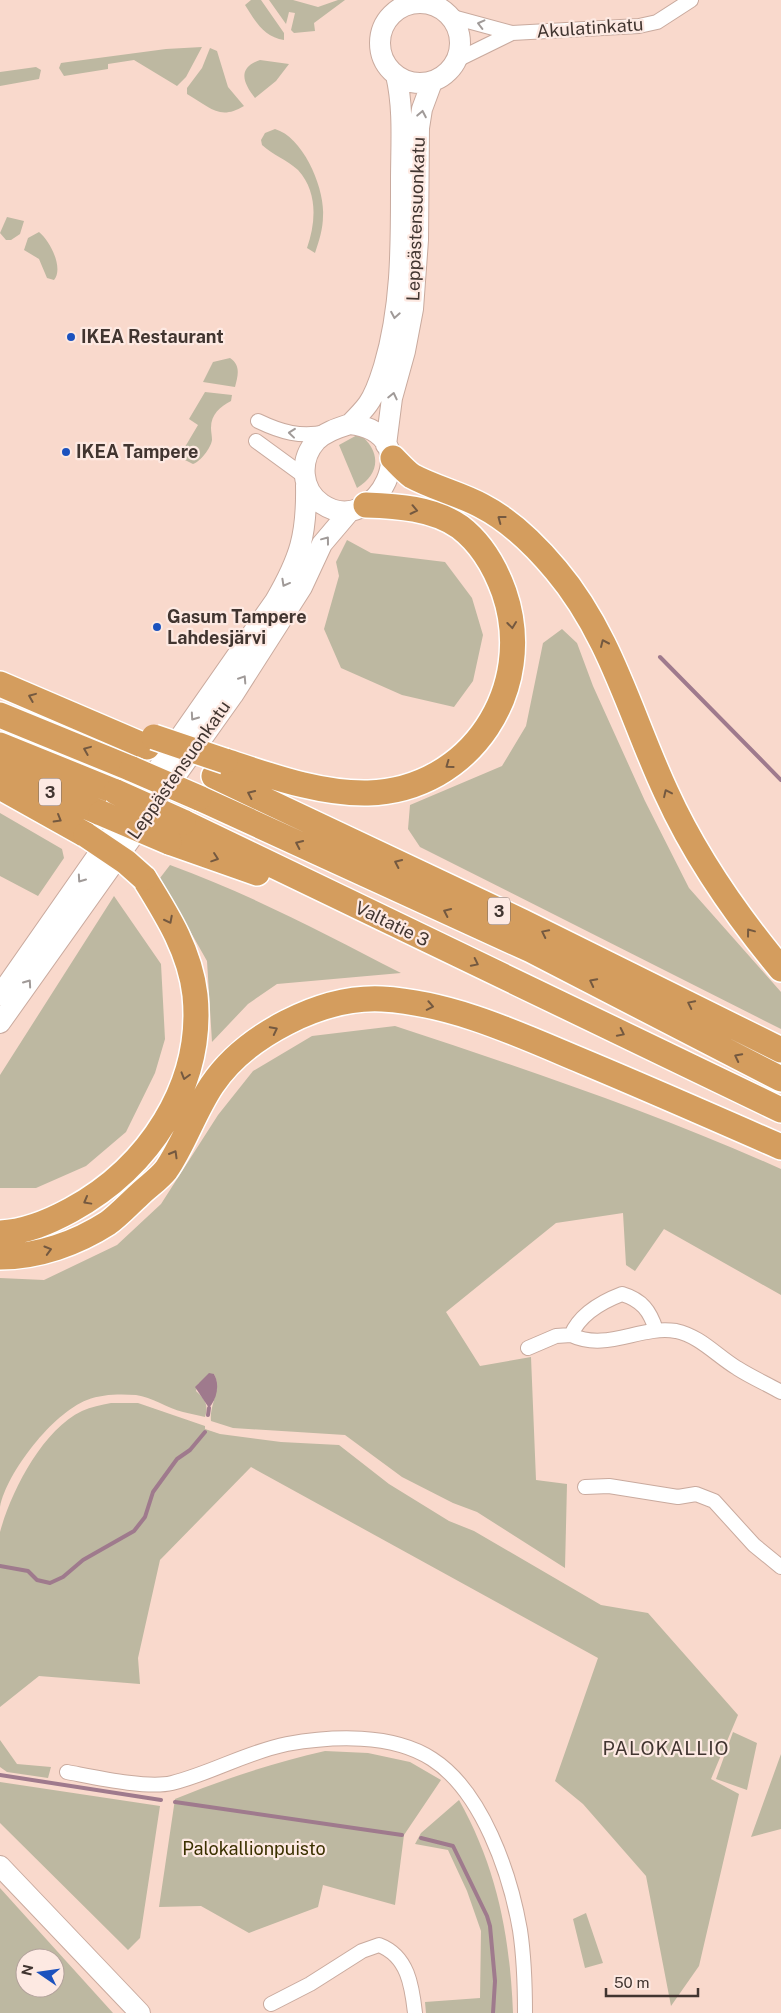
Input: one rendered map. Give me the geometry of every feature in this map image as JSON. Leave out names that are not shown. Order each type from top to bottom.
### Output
[{"type":"highway","points":[[390,451],[412,475],[483,506],[531,544],[567,584],[601,635],[666,793],[695,846],[750,932],[781,969]]},
{"type":"highway","points":[[220,769],[317,788],[368,793],[422,782],[460,758],[490,724],[502,704],[512,663],[512,624],[502,586],[484,552],[459,527],[446,520],[416,510],[358,508]]},
{"type":"highway","name":"3","points":[[0,684],[220,769],[522,922],[781,1050]]},
{"type":"highway","name":"Valtatie 3","points":[[0,715],[199,798],[531,950],[781,1079]]},
{"type":"highway","name":"Valtatie 3","points":[[0,745],[116,792],[183,822],[781,1110]]},
{"type":"highway","name":"3","points":[[0,770],[169,842],[368,912]]},
{"type":"highway","points":[[0,787],[86,835],[126,862],[144,878],[166,914],[183,948],[195,996],[195,1025],[191,1054],[184,1081],[172,1112],[155,1139],[124,1173],[94,1197],[48,1222],[30,1229],[0,1233]]},
{"type":"highway","points":[[0,1257],[32,1254],[51,1249],[80,1239],[110,1222],[165,1171],[211,1086],[232,1060],[263,1035],[298,1018],[347,1002],[380,999],[446,1009],[517,1034],[781,1147]]},
{"type":"highway","points":[[0,1215],[29,1221],[48,1222]]},
{"type":"main road","points":[[404,4],[422,4],[441,8],[456,26],[460,38],[457,60],[451,69],[432,82],[413,83],[396,75],[383,58],[381,38],[389,19],[404,4]]},
{"type":"main road","name":"Leppästensuonkatu","points":[[350,424],[368,405],[375,392],[390,345],[398,300],[401,264],[401,119],[400,92],[396,75]]},
{"type":"main road","name":"Leppästensuonkatu","points":[[390,451],[392,398],[405,351],[413,310],[418,240],[419,128],[422,109],[432,82]]},
{"type":"main road","points":[[350,424],[362,425],[374,431],[390,451],[384,484],[377,496],[358,508],[324,506],[315,499],[305,481],[309,450],[317,440],[329,432],[350,424]]},
{"type":"main road","name":"Leppästensuonkatu","points":[[0,995],[288,578],[303,540],[306,513],[305,481]]},
{"type":"main road","name":"Leppästensuonkatu","points":[[0,1023],[233,695],[302,587],[322,544],[358,508]]},
{"type":"main road","points":[[0,1866],[140,2013]]},
{"type":"street","name":"Akulatinkatu","points":[[441,8],[512,33],[648,25],[675,12],[691,0]]},
{"type":"street","name":"Akulatinkatu","points":[[457,60],[512,33]]},
{"type":"street","points":[[258,420],[287,434],[314,435],[329,432]]},
{"type":"street","points":[[256,441],[305,481]]},
{"type":"street","points":[[571,1335],[577,1322],[587,1313],[622,1294],[632,1297],[644,1305],[651,1314],[656,1330]]},
{"type":"street","points":[[528,1348],[556,1336],[571,1335],[583,1340],[602,1342],[656,1330],[675,1331],[692,1336],[738,1368],[781,1392]]},
{"type":"street","points":[[584,1487],[610,1486],[678,1497],[696,1494],[714,1501],[754,1545],[781,1568]]},
{"type":"street","points":[[67,1772],[128,1782],[171,1783],[271,1748],[320,1739],[371,1740],[390,1744],[431,1758],[448,1771],[466,1790],[483,1821],[505,1874],[520,1931],[525,2013]]},
{"type":"street","points":[[271,2004],[310,1984],[362,1951],[379,1945],[395,1954],[407,1972],[415,2013]]},
{"type":"green space","points":[[251,0],[261,0],[284,33],[284,40],[271,36],[256,22],[245,5]]},
{"type":"green space","points":[[269,0],[293,0],[318,7],[338,0],[345,0],[314,23],[315,31],[294,33],[291,30],[295,13],[289,12],[286,24]]},
{"type":"green space","points":[[202,47],[186,77],[177,86],[134,60],[108,64],[108,69],[64,76],[59,68],[61,63],[166,49]]},
{"type":"green space","points":[[210,48],[217,51],[228,87],[244,106],[228,112],[221,112],[187,94],[187,88],[202,68]]},
{"type":"green space","points":[[260,60],[289,64],[276,81],[255,98],[247,87],[244,76],[248,67]]},
{"type":"green space","points":[[36,67],[41,70],[39,79],[0,86],[0,72]]},
{"type":"green space","points":[[275,129],[295,142],[316,178],[323,205],[323,216],[322,230],[315,253],[307,248],[313,218],[312,197],[309,188],[298,170],[262,145],[261,140],[265,133]]},
{"type":"green space","points":[[7,217],[24,221],[20,234],[11,240],[6,240],[0,233]]},
{"type":"green space","points":[[39,232],[51,248],[57,262],[57,275],[54,280],[47,278],[39,259],[24,250],[28,238]]},
{"type":"green space","points":[[230,358],[237,367],[238,375],[235,387],[203,382],[213,362]]},
{"type":"green space","points":[[205,392],[232,395],[231,401],[220,408],[214,415],[211,423],[212,440],[210,447],[202,458],[193,464],[181,458],[182,452],[198,425],[189,419]]},
{"type":"green space","points":[[359,434],[371,447],[375,462],[371,476],[357,488],[339,445]]},
{"type":"green space","points":[[347,540],[371,553],[445,562],[472,598],[483,635],[473,681],[454,707],[402,695],[341,668],[324,629],[339,576],[336,562]]},
{"type":"green space","points":[[562,629],[577,643],[593,686],[645,801],[689,888],[781,992],[781,1029],[420,847],[408,829],[410,805],[502,766],[526,726],[543,643]]},
{"type":"green space","points":[[0,813],[62,849],[64,858],[38,896],[0,876]]},
{"type":"green space","points":[[170,865],[200,876],[316,929],[401,973],[277,984],[248,1004],[212,1042],[207,961],[160,878]]},
{"type":"green space","points":[[114,896],[161,964],[165,1039],[155,1073],[126,1132],[86,1166],[36,1188],[0,1188],[0,1075]]},
{"type":"green space","points":[[395,1026],[542,1075],[638,1110],[781,1169],[781,1295],[664,1229],[635,1271],[626,1265],[623,1213],[556,1223],[446,1312],[480,1366],[531,1357],[536,1480],[567,1484],[565,1568],[477,1512],[453,1503],[402,1477],[345,1435],[233,1428],[211,1421],[217,1385],[214,1374],[198,1384],[196,1391],[205,1402],[207,1409],[205,1417],[186,1413],[136,1395],[99,1397],[87,1400],[74,1407],[60,1417],[33,1445],[12,1477],[0,1507],[0,1278],[44,1280],[117,1245],[161,1204],[218,1115],[253,1071],[312,1036]]},
{"type":"green space","points":[[111,1403],[138,1403],[205,1426],[205,1429],[220,1434],[281,1442],[339,1445],[389,1484],[449,1521],[474,1531],[601,1605],[648,1613],[738,1715],[711,1779],[739,1794],[699,1966],[671,2006],[646,1876],[583,1804],[555,1781],[598,1658],[251,1467],[160,1560],[138,1658],[140,1684],[39,1676],[0,1707],[0,1532],[5,1516],[20,1481],[41,1447],[54,1432],[67,1420],[82,1411]]},
{"type":"green space","points":[[733,1732],[757,1743],[747,1790],[716,1779]]},
{"type":"green space","points":[[0,1740],[17,1764],[51,1767],[48,1778],[7,1772],[0,1767]]},
{"type":"green space","name":"Palokallionpuisto","points":[[325,1751],[368,1753],[410,1762],[441,1780],[404,1835],[395,1905],[323,1885],[318,1907],[249,1933],[201,1906],[159,1907],[175,1799],[249,1772]]},
{"type":"green space","points":[[781,1754],[781,1829],[751,1837]]},
{"type":"green space","points":[[0,1782],[160,1806],[140,1938],[128,1950],[0,1823]]},
{"type":"green space","points":[[459,1800],[483,1851],[499,1903],[509,1957],[513,2013],[426,2013],[425,2002],[480,1998],[481,1931],[467,1891],[448,1850],[415,1844],[421,1833]]},
{"type":"green space","points":[[0,1888],[54,1948],[15,1948],[15,1998],[65,1998],[65,1960],[113,2013],[0,2013]]},
{"type":"green space","points":[[586,1913],[603,1963],[585,1968],[573,1919]]},
{"type":"shaded area","points":[[209,1373],[214,1374],[216,1378],[217,1391],[209,1408],[195,1387]]},
{"type":"waterway","points":[[660,657],[781,780]]},
{"type":"waterway","points":[[208,1415],[209,1408]]},
{"type":"waterway","points":[[0,1566],[28,1571],[37,1580],[50,1583],[63,1577],[83,1560],[134,1531],[145,1517],[153,1492],[177,1459],[190,1450],[205,1432]]},
{"type":"waterway","points":[[0,1775],[161,1800]]},
{"type":"waterway","points":[[175,1802],[402,1835]]},
{"type":"waterway","points":[[421,1838],[453,1846],[487,1916],[490,1926],[495,1981],[493,2013]]},
{"type":"place","name":"IKEA Restaurant","points":[[71,337]]},
{"type":"place","name":"IKEA Tampere","points":[[66,452]]},
{"type":"place","name":"Gasum Tampere Lahdesjärvi","points":[[157,627]]},
{"type":"district","name":"PALOKALLIO","points":[[666,1748]]}]
